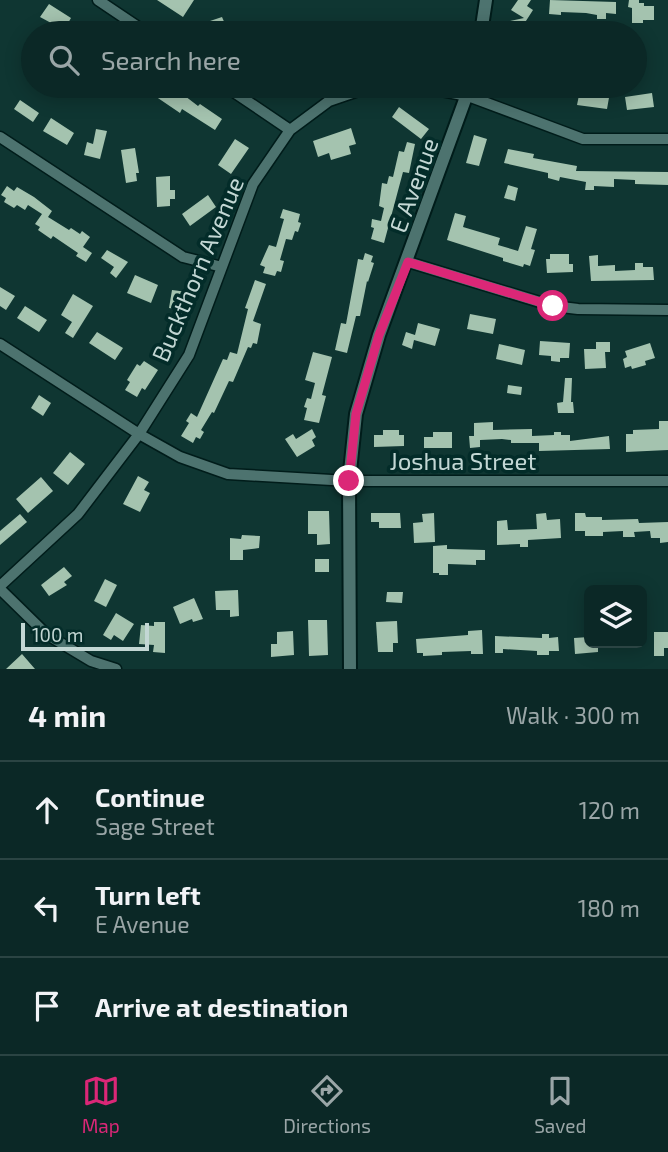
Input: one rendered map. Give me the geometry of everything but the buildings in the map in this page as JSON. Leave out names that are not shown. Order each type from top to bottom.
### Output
[{"type":"street","points":[[98,0],[129,21]]},
{"type":"street","points":[[483,21],[486,0]]},
{"type":"street","points":[[243,98],[290,130]]},
{"type":"street","name":"Buckthorn Avenue","points":[[0,588],[78,514],[139,434],[189,355],[253,184],[290,130],[329,101],[338,98]]},
{"type":"street","name":"E Avenue","points":[[350,669],[349,481],[356,414],[379,335],[467,98]]},
{"type":"street","name":"Buckthorn Avenue","points":[[486,98],[583,139],[668,139]]},
{"type":"street","points":[[0,137],[183,257],[222,268]]},
{"type":"street","points":[[408,262],[553,306],[578,309],[668,310]]},
{"type":"street","name":"Joshua Street","points":[[0,344],[139,434],[180,457],[228,474],[349,481],[668,481]]},
{"type":"street","points":[[0,588],[46,635],[92,660],[116,669]]},
{"type":"route","points":[[349,481],[356,414],[379,335],[408,262],[553,306]]}]
